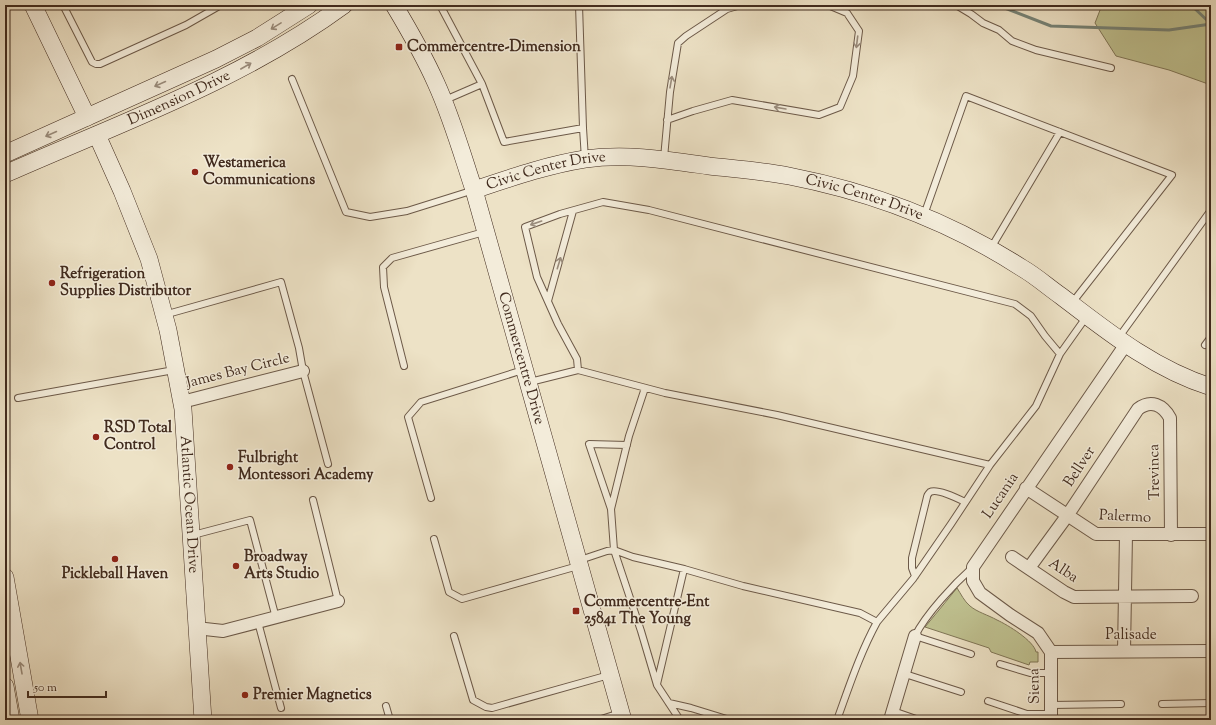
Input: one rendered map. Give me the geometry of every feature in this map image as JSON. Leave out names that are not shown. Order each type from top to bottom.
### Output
[{"type":"street","points":[[33,5],[87,117],[80,132],[66,148]]},
{"type":"street","name":"Dimension Drive","points":[[5,154],[216,59],[258,38],[309,5]]},
{"type":"street","name":"Dimension Drive","points":[[5,174],[97,135],[242,68],[318,23],[344,5]]},
{"type":"street","name":"Commercentre Drive","points":[[394,5],[410,32],[436,83],[455,131],[474,190],[622,716]]},
{"type":"street","name":"Atlantic Ocean Drive","points":[[97,135],[142,239],[156,283],[164,315],[182,402],[203,720]]},
{"type":"street","name":"Civic Center Drive","points":[[474,190],[528,173],[585,159],[613,157],[641,157],[788,176],[843,188],[893,203],[991,248],[1024,269],[1087,316],[1153,362],[1196,382],[1211,387]]},
{"type":"street","name":"Lucania","points":[[973,567],[1122,341]]},
{"type":"street","name":"James Bay Circle","points":[[182,402],[303,371]]},
{"type":"street","name":"Bellver","points":[[1029,568],[1067,516],[1138,409],[1144,404],[1154,404],[1160,406],[1166,411]]},
{"type":"street","name":"Trevinca","points":[[1166,411],[1170,418],[1172,535]]},
{"type":"street","name":"Palermo","points":[[1026,488],[1096,534],[1211,534]]},
{"type":"street","points":[[1124,651],[1126,534]]},
{"type":"street","name":"Alba","points":[[1012,557],[1064,592],[1074,597],[1192,596]]},
{"type":"street","points":[[973,567],[973,581],[980,594],[1038,633],[1051,652]]},
{"type":"street","points":[[5,577],[30,720]]},
{"type":"street","points":[[196,628],[223,631],[338,601]]},
{"type":"street","points":[[891,716],[905,674],[915,636]]},
{"type":"street","name":"Palisade","points":[[1051,652],[1211,651]]},
{"type":"street","name":"Siena","points":[[1051,652],[1051,713]]},
{"type":"street","points":[[5,686],[11,720]]},
{"type":"lane","points":[[63,5],[92,62],[100,64],[186,25],[221,5]]},
{"type":"lane","points":[[440,5],[482,84],[504,142],[583,128]]},
{"type":"lane","points":[[579,5],[585,159]]},
{"type":"lane","points":[[664,160],[670,92],[678,43],[727,9],[741,5]]},
{"type":"lane","points":[[667,120],[732,100],[819,115],[840,107],[853,76],[859,31],[847,13],[828,5]]},
{"type":"lane","points":[[956,5],[983,23],[998,30],[1012,41],[1036,50],[1111,68]]},
{"type":"lane","points":[[292,79],[346,212],[370,216],[407,211],[474,190]]},
{"type":"lane","points":[[443,101],[482,84]]},
{"type":"lane","points":[[923,216],[966,96],[1172,175],[1071,304]]},
{"type":"lane","points":[[991,248],[1060,132]]},
{"type":"lane","points":[[578,370],[577,359],[558,324],[537,277],[524,227],[603,202],[649,210],[1015,304],[1031,316],[1060,354]]},
{"type":"lane","points":[[1122,341],[1211,210]]},
{"type":"lane","points":[[548,301],[573,211]]},
{"type":"lane","points":[[404,366],[384,287],[384,267],[392,258],[485,231]]},
{"type":"lane","points":[[164,315],[281,282],[328,464]]},
{"type":"lane","points":[[837,720],[852,679],[877,622],[915,576],[990,465],[1036,406],[1060,354],[1087,316]]},
{"type":"lane","points":[[1206,345],[1211,337]]},
{"type":"lane","points":[[18,398],[176,370]]},
{"type":"lane","points":[[431,498],[408,417],[421,402],[526,376],[578,370],[665,393],[777,415],[990,465]]},
{"type":"lane","points":[[611,509],[627,444],[645,388]]},
{"type":"lane","points":[[627,444],[589,444],[611,509],[614,550],[657,685],[680,720]]},
{"type":"lane","points":[[915,576],[912,568],[912,558],[927,497],[930,492],[938,491],[966,502]]},
{"type":"lane","points":[[313,500],[338,601]]},
{"type":"lane","points":[[191,535],[250,520],[276,618]]},
{"type":"lane","points":[[434,540],[449,592],[462,599],[579,563],[606,551],[614,550],[633,557],[684,569],[743,586],[860,613],[877,622]]},
{"type":"lane","points":[[971,654],[915,636],[921,624],[962,577],[973,567]]},
{"type":"lane","points":[[657,685],[684,569]]},
{"type":"lane","points":[[258,622],[281,708]]},
{"type":"lane","points":[[454,636],[473,700],[486,707],[492,708],[610,674]]},
{"type":"lane","points":[[1000,664],[1030,673],[1051,673]]},
{"type":"lane","points":[[905,674],[961,692]]},
{"type":"lane","points":[[988,701],[1027,714],[1051,713],[1121,704]]},
{"type":"lane","points":[[669,703],[730,720]]},
{"type":"lane","points":[[1162,704],[1211,703]]},
{"type":"lane","points":[[386,706],[390,720]]},
{"type":"lane","points":[[598,720],[622,716]]},
{"type":"lane","points":[[891,716],[919,720]]},
{"type":"green space","points":[[1102,5],[1211,5],[1211,85],[1169,70],[1116,56],[1095,23]]},
{"type":"green space","points":[[957,588],[970,606],[979,612],[994,618],[1026,638],[1036,652],[1038,652],[1038,662],[1030,662],[1029,665],[991,652],[989,648],[925,627]]},
{"type":"waterway","points":[[997,5],[1051,26],[1169,30],[1211,24]]},
{"type":"waterway","points":[[1191,5],[1211,24]]},
{"type":"place","name":"Commercentre-Dimension","points":[[399,47]]},
{"type":"place","name":"Westamerica Communications","points":[[195,172]]},
{"type":"place","name":"Refrigeration Supplies Distributor","points":[[52,283]]},
{"type":"place","name":"RSD Total Control","points":[[96,437]]},
{"type":"place","name":"Fulbright Montessori Academy","points":[[230,467]]},
{"type":"place","name":"Pickleball Haven","points":[[115,559]]},
{"type":"place","name":"Broadway Arts Studio","points":[[236,566]]},
{"type":"place","name":"Commercentre-Ent 25841 The Young","points":[[576,611]]},
{"type":"place","name":"Premier Magnetics","points":[[245,695]]}]
